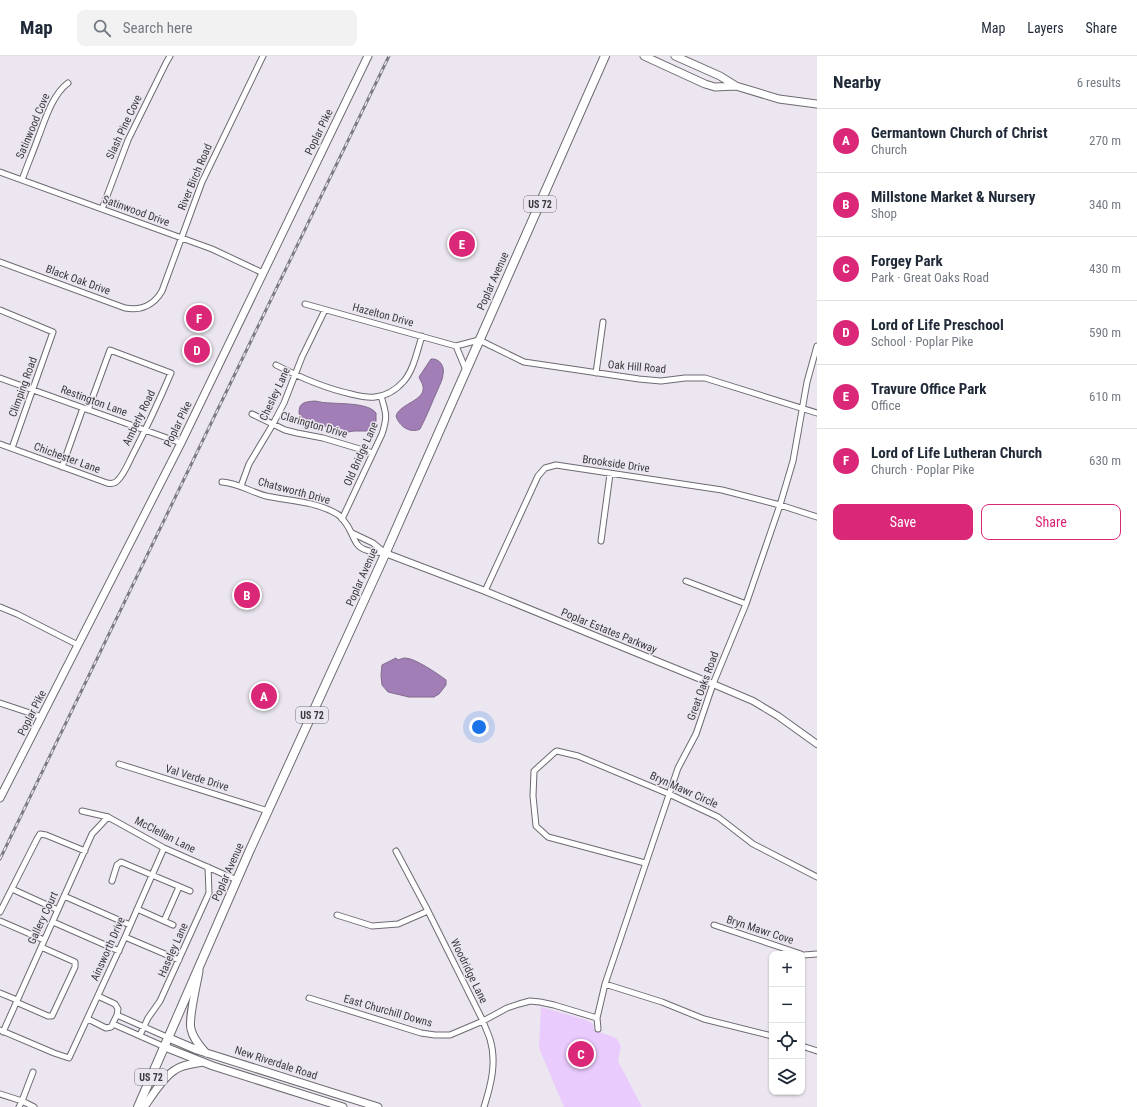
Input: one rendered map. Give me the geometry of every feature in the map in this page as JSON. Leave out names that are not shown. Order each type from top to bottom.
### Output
[{"type":"main road","name":"Poplar Pike","points":[[0,798],[181,443],[368,56]]},
{"type":"main road","name":"Poplar Avenue","points":[[138,1107],[237,880],[385,552],[605,56]]},
{"type":"main road","points":[[644,56],[705,84],[715,87],[736,86]]},
{"type":"main road","points":[[675,56],[720,76],[736,86],[779,99],[817,104]]},
{"type":"main road","points":[[200,966],[190,1024],[192,1034],[206,1053]]},
{"type":"main road","name":"New Riverdale Road","points":[[169,1038],[206,1053],[378,1107]]},
{"type":"main road","name":"New Riverdale Road","points":[[165,1047],[203,1062],[342,1107]]},
{"type":"main road","points":[[144,1107],[164,1080],[174,1070],[185,1065],[203,1062]]},
{"type":"street","name":"Slash Pine Cove","points":[[102,209],[128,140],[170,56]]},
{"type":"street","name":"River Birch Road","points":[[149,305],[157,299],[162,291],[207,170],[263,56]]},
{"type":"street","name":"Satinwood Cove","points":[[22,180],[52,105],[59,91],[68,83]]},
{"type":"street","name":"Satinwood Drive","points":[[0,172],[218,252],[263,273]]},
{"type":"street","name":"Black Oak Drive","points":[[0,262],[125,308],[138,308],[149,305]]},
{"type":"street","name":"Hazelton Drive","points":[[305,304],[456,346]]},
{"type":"street","name":"Climping Road","points":[[0,310],[54,332],[12,448]]},
{"type":"street","name":"Chesley Lane","points":[[241,486],[249,464],[284,403],[302,357],[325,310]]},
{"type":"street","points":[[596,373],[603,322]]},
{"type":"street","points":[[276,366],[334,390],[366,397],[381,396],[392,392],[405,380],[422,336]]},
{"type":"street","points":[[466,370],[456,346],[479,340]]},
{"type":"street","name":"Oak Hill Road","points":[[479,340],[524,362],[661,381],[685,378],[704,378],[817,413]]},
{"type":"street","name":"Great Oaks Road","points":[[598,1029],[596,1018],[605,984],[678,768],[696,734],[713,684],[746,604],[780,505],[793,461],[807,382],[817,346]]},
{"type":"street","name":"Amberly Road","points":[[86,409],[110,350],[171,373],[146,431],[123,472]]},
{"type":"street","name":"Restington Lane","points":[[0,378],[181,443]]},
{"type":"street","name":"Old Bridge Lane","points":[[342,519],[382,434],[386,420],[381,396]]},
{"type":"street","points":[[62,467],[86,409]]},
{"type":"street","name":"Clarington Drive","points":[[252,414],[273,424],[298,433],[323,438],[373,453]]},
{"type":"street","name":"Chichester Lane","points":[[0,444],[111,484],[119,480],[123,472]]},
{"type":"street","name":"Brookside Drive","points":[[486,592],[538,476],[545,468],[556,465],[722,490],[780,505],[817,517]]},
{"type":"street","points":[[601,541],[610,474]]},
{"type":"street","name":"Chatsworth Drive","points":[[222,482],[231,482],[265,496],[304,502],[334,512],[342,519],[352,532],[358,545],[370,551],[385,552]]},
{"type":"street","name":"Chatsworth Drive","points":[[352,532],[373,543],[385,552]]},
{"type":"street","name":"Poplar Estates Parkway","points":[[385,552],[713,684],[772,712],[817,744]]},
{"type":"street","points":[[686,581],[746,604]]},
{"type":"street","points":[[0,607],[78,644]]},
{"type":"street","points":[[0,703],[42,717]]},
{"type":"street","name":"Bryn Mawr Circle","points":[[646,863],[548,836],[536,826],[533,796],[534,771],[555,752],[578,756],[669,794],[718,817],[753,844],[817,877]]},
{"type":"street","name":"Val Verde Drive","points":[[119,764],[268,811]]},
{"type":"street","name":"McClellan Lane","points":[[82,811],[108,817],[164,848],[237,880]]},
{"type":"street","name":"Gallery Court","points":[[2,1031],[92,834],[108,817]]},
{"type":"street","points":[[0,912],[36,839],[40,834],[85,851]]},
{"type":"street","name":"Ainsworth Drive","points":[[2,1031],[69,1058],[125,938],[164,848]]},
{"type":"street","name":"Woodridge Lane","points":[[396,851],[428,911],[483,1022],[490,1040],[493,1060],[492,1076],[484,1107]]},
{"type":"street","points":[[112,881],[117,865],[121,862],[190,891]]},
{"type":"street","name":"Haseley Lane","points":[[140,1036],[148,1018],[160,1001],[209,893],[208,868]]},
{"type":"street","points":[[164,921],[179,887]]},
{"type":"street","points":[[12,889],[58,910]]},
{"type":"street","points":[[64,896],[130,925]]},
{"type":"street","points":[[137,909],[173,925]]},
{"type":"street","points":[[337,915],[372,926],[398,924],[428,911]]},
{"type":"street","points":[[0,921],[44,940]]},
{"type":"street","points":[[53,922],[118,951]]},
{"type":"street","name":"Bryn Mawr Cove","points":[[714,925],[792,951]]},
{"type":"street","points":[[125,938],[179,960]]},
{"type":"street","points":[[0,993],[48,1016],[52,1016],[75,962],[41,947]]},
{"type":"street","name":"Bryn Mawr Cove","points":[[805,955],[817,954]]},
{"type":"street","points":[[605,984],[662,1002],[704,1019],[769,1035]]},
{"type":"street","points":[[88,1019],[106,1028],[113,1024],[117,1015],[118,1009],[115,1004],[98,996]]},
{"type":"street","name":"East Churchill Downs","points":[[309,998],[421,1033],[435,1035],[450,1035],[483,1022],[507,1008],[530,1001],[554,1005],[596,1018]]},
{"type":"street","points":[[117,1015],[169,1038]]},
{"type":"street","points":[[113,1024],[165,1047]]},
{"type":"street","points":[[805,1047],[817,1051]]},
{"type":"street","points":[[18,1107],[22,1101],[33,1072]]},
{"type":"street","points":[[0,1094],[22,1101],[34,1107]]},
{"type":"shaded area","points":[[431,359],[437,360],[441,363],[443,368],[442,380],[420,429],[409,430],[402,426],[397,420],[396,416],[402,408],[421,395],[423,386],[419,377]]},
{"type":"shaded area","points":[[315,401],[368,407],[376,413],[376,421],[372,429],[366,431],[341,433],[301,417],[299,409],[301,405],[306,402]]},
{"type":"shaded area","points":[[396,658],[398,660],[404,658],[409,659],[420,663],[446,680],[446,685],[439,694],[434,697],[409,697],[388,692],[382,685],[382,665]]},
{"type":"shaded area","points":[[541,1007],[586,1020],[593,1024],[594,1030],[616,1038],[621,1046],[618,1061],[642,1107],[564,1107],[539,1048]]},
{"type":"railway","points":[[0,859],[389,56]]},
{"type":"place","name":"Travure Office Park","points":[[462,244]]},
{"type":"place","name":"Lord of Life Lutheran Church","points":[[199,318]]},
{"type":"place","name":"Lord of Life Preschool","points":[[197,350]]},
{"type":"place","name":"Millstone Market & Nursery","points":[[247,595]]},
{"type":"place","name":"Germantown Church of Christ","points":[[264,696]]},
{"type":"place","name":"Forgey Park","points":[[581,1054]]}]
